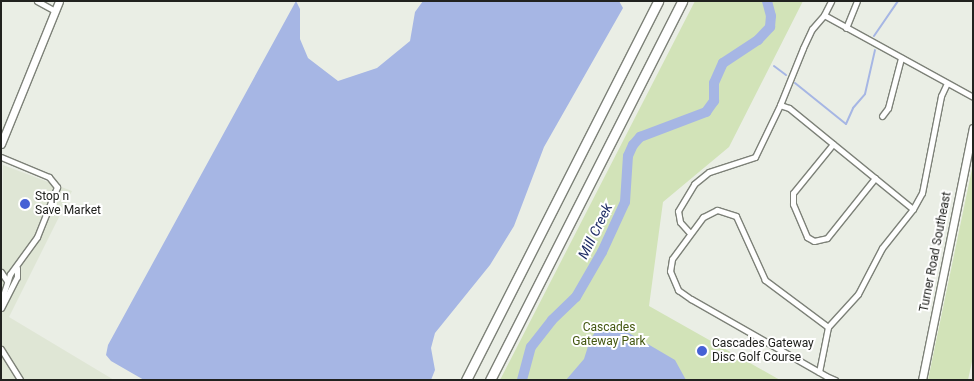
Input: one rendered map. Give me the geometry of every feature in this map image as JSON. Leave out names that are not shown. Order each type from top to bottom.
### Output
[{"type":"highway","points":[[466,380],[658,1]]},
{"type":"highway","points":[[490,380],[682,1]]},
{"type":"main road","points":[[1,144],[59,1]]},
{"type":"main road","name":"Turner Road Southeast","points":[[922,380],[973,128]]},
{"type":"street","points":[[37,1],[55,11]]},
{"type":"street","points":[[689,232],[678,218],[684,196],[709,172],[755,157],[780,105],[806,41],[831,1]]},
{"type":"street","points":[[846,28],[857,1]]},
{"type":"street","points":[[824,15],[973,97]]},
{"type":"street","points":[[882,116],[888,108],[901,58]]},
{"type":"street","points":[[819,372],[828,327],[858,294],[882,248],[913,209],[922,193],[941,96],[947,83]]},
{"type":"street","points":[[780,105],[913,209]]},
{"type":"street","points":[[832,144],[793,192],[793,204],[807,237],[814,241],[827,238],[875,178]]},
{"type":"street","points":[[1,157],[49,177],[57,186],[37,237],[7,281],[1,302]]},
{"type":"street","points":[[828,327],[764,280],[736,216],[718,210],[703,217],[689,232],[670,264],[672,278],[678,290],[835,380]]},
{"type":"street","points":[[1,308],[16,277],[17,268]]},
{"type":"street","points":[[1,272],[7,281]]},
{"type":"street","points":[[1,348],[20,380]]},
{"type":"shaded area","points":[[3,165],[72,191],[9,317],[114,380],[1,380]]},
{"type":"green space","name":"Cascades Gateway Park","points":[[695,1],[803,1],[729,147],[663,202],[649,306],[780,380],[500,380]]},
{"type":"green space","points":[[973,164],[973,357],[968,380],[928,380]]},
{"type":"water","points":[[296,1],[300,9],[300,39],[308,58],[338,81],[377,68],[410,41],[415,12],[423,1],[619,1],[623,8],[544,147],[514,226],[490,265],[435,333],[431,348],[435,370],[431,380],[144,380],[111,361],[106,355],[108,345]]},
{"type":"water","points":[[600,324],[617,326],[675,360],[686,380],[566,380],[584,359],[590,340]]},
{"type":"waterway","name":"Mill Creek","points":[[522,380],[531,347],[552,320],[576,297],[602,252],[625,202],[628,156],[633,145],[640,137],[706,112],[714,101],[714,83],[723,63],[758,40],[770,27],[771,16],[767,1]]},
{"type":"waterway","points":[[874,36],[898,1]]},
{"type":"waterway","points":[[795,83],[846,124],[853,108],[865,94],[875,50]]},
{"type":"waterway","points":[[774,66],[786,75]]},
{"type":"place","name":"Stop n Save Market","points":[[25,204]]},
{"type":"place","name":"Cascades Gateway Disc Golf Course","points":[[702,351]]}]
